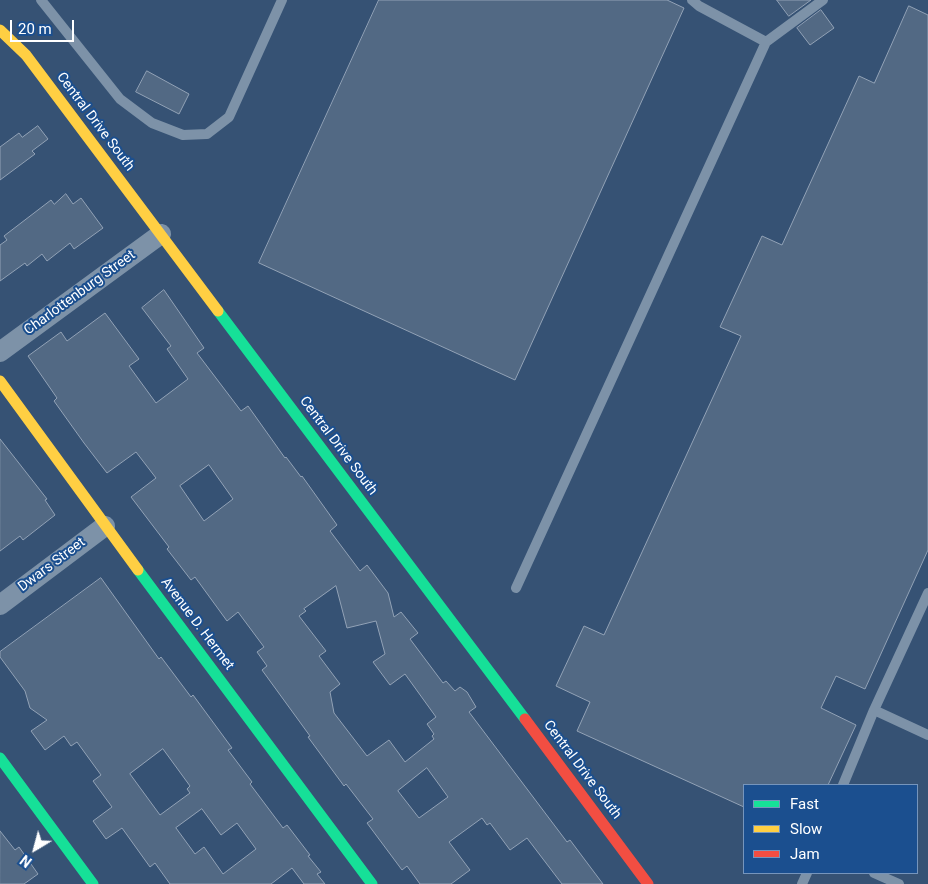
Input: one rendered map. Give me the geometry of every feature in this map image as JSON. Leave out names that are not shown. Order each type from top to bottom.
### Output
[{"type":"street","name":"Central Drive South","points":[[0,30],[16,43],[26,55],[648,884]]},
{"type":"street","name":"Charlottenburg Street","points":[[0,352],[161,234]]},
{"type":"street","name":"Avenue D. Hermet","points":[[0,381],[105,526],[372,884]]},
{"type":"street","name":"Dwars Street","points":[[0,605],[105,526]]},
{"type":"street","points":[[0,758],[93,884]]},
{"type":"lane","points":[[41,0],[120,99],[152,123],[183,135],[207,134],[229,117],[282,0]]},
{"type":"lane","points":[[692,0],[699,6],[766,42]]},
{"type":"lane","points":[[516,588],[766,42],[823,0]]},
{"type":"lane","points":[[843,784],[874,710],[928,593]]},
{"type":"lane","points":[[874,710],[928,734]]},
{"type":"lane","points":[[876,874],[899,884]]},
{"type":"building","points":[[379,0],[667,0],[684,8],[515,380],[259,263]]},
{"type":"building","points":[[777,0],[811,0],[789,16]]},
{"type":"building","points":[[909,6],[928,15],[928,550],[865,689],[836,676],[821,708],[856,725],[828,784],[743,784],[743,807],[577,731],[590,702],[556,686],[584,626],[604,635],[741,336],[720,327],[762,236],[782,245],[859,76],[874,83]]},
{"type":"building","points":[[821,10],[834,28],[810,45],[797,28]]},
{"type":"building","points":[[147,71],[189,94],[179,114],[136,92]]},
{"type":"building","points":[[38,126],[48,139],[32,151],[35,154],[0,180],[0,147],[19,133],[22,137]]},
{"type":"building","points":[[66,194],[73,204],[81,198],[103,228],[74,249],[70,243],[47,261],[42,254],[27,266],[25,263],[0,281],[0,245],[7,240],[4,236],[51,200],[54,204]]},
{"type":"building","points":[[164,290],[204,348],[197,353],[241,411],[248,406],[285,458],[302,476],[337,525],[330,531],[360,571],[367,565],[388,593],[394,617],[401,612],[418,633],[410,639],[443,683],[446,681],[455,691],[460,687],[467,692],[476,707],[469,712],[567,842],[570,840],[603,884],[562,884],[527,838],[510,850],[490,823],[487,825],[482,818],[449,842],[470,870],[451,884],[420,884],[407,866],[402,870],[367,823],[373,819],[346,784],[344,786],[262,670],[267,666],[257,652],[264,647],[238,612],[227,621],[195,577],[191,580],[167,549],[169,547],[131,497],[156,478],[136,452],[107,473],[54,401],[57,398],[28,356],[61,332],[67,341],[105,313],[139,359],[129,366],[156,403],[188,379],[167,349],[171,346],[142,308]],"holes":[[[209,465],[233,499],[204,521],[180,486]],[[336,586],[347,628],[376,621],[385,654],[373,662],[390,685],[405,674],[436,717],[427,724],[434,734],[432,736],[434,739],[405,762],[389,740],[367,756],[334,713],[330,692],[340,684],[319,656],[326,651],[299,616],[306,611],[304,609]],[[427,768],[448,797],[419,818],[398,791]]]},
{"type":"building","points":[[0,439],[47,499],[45,500],[55,515],[23,540],[20,536],[0,551]]},
{"type":"building","points":[[101,578],[159,659],[161,657],[191,697],[193,695],[232,748],[228,750],[252,782],[250,784],[283,828],[287,825],[310,855],[308,856],[321,872],[317,874],[325,884],[304,884],[292,868],[271,884],[170,884],[155,863],[150,867],[122,828],[106,839],[93,821],[112,807],[93,781],[101,775],[77,742],[71,746],[64,736],[45,750],[31,731],[47,720],[30,708],[25,691],[0,657],[0,652]],"holes":[[[163,749],[190,786],[187,789],[190,793],[160,815],[130,774]],[[202,809],[221,835],[237,823],[256,849],[223,874],[204,847],[195,854],[176,828]]]},
{"type":"building","points":[[0,831],[15,850],[19,847],[38,874],[24,884],[0,884]]},
{"type":"traffic: fast","points":[[218,311],[525,719]]},
{"type":"traffic: fast","points":[[138,570],[372,884]]},
{"type":"traffic: fast","points":[[0,758],[93,884]]},
{"type":"traffic: slow","points":[[0,30],[26,55],[218,311]]},
{"type":"traffic: slow","points":[[0,381],[138,570]]},
{"type":"traffic: jam","points":[[525,719],[648,884]]}]
